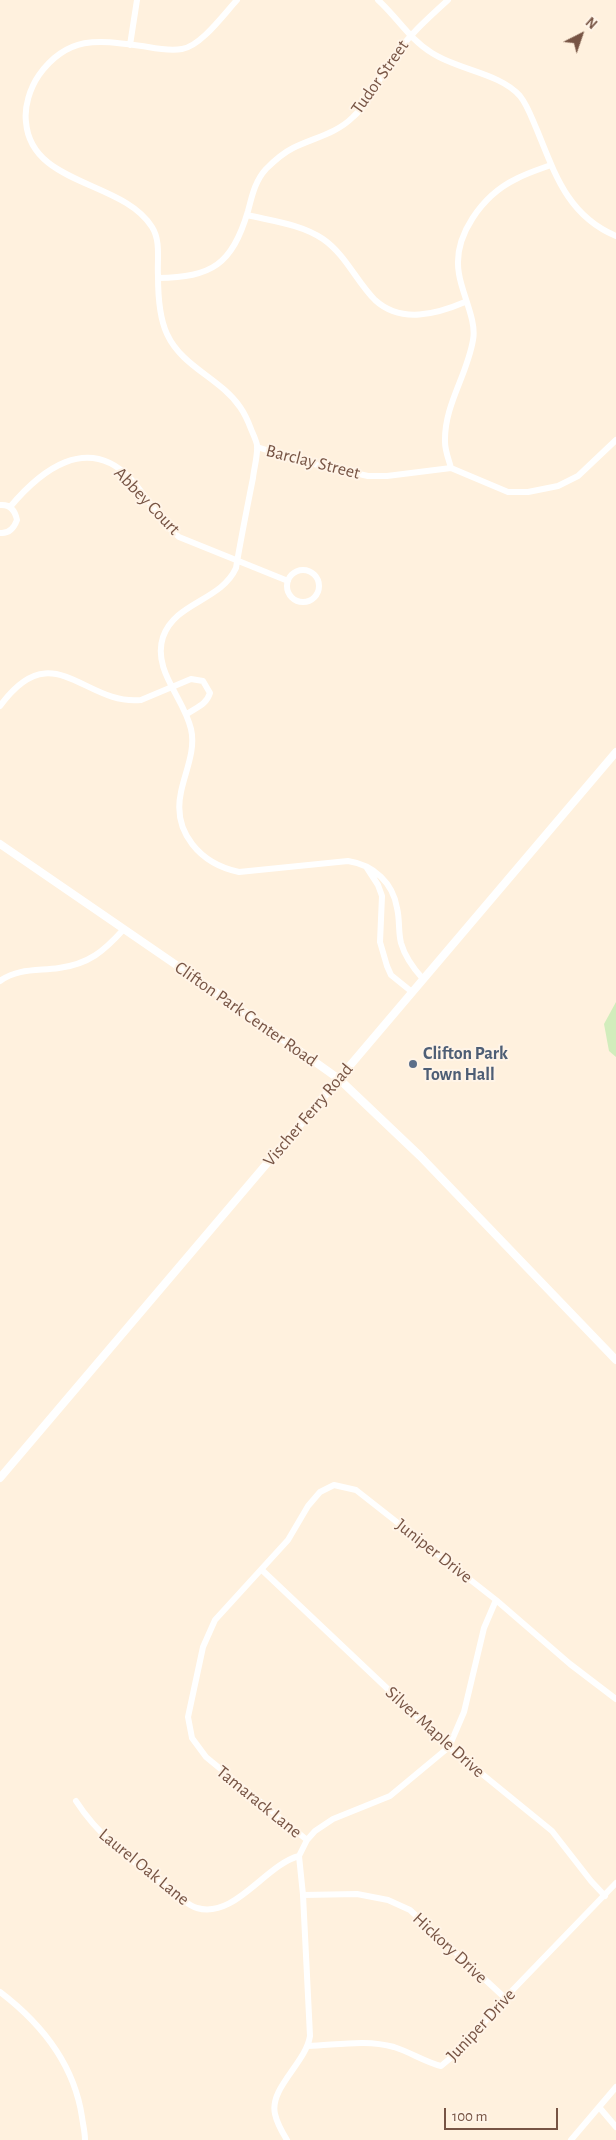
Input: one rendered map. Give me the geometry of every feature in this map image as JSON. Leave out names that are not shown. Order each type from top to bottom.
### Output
[{"type":"street","points":[[130,45],[137,0]]},
{"type":"street","points":[[237,0],[195,44],[182,49],[167,50],[100,41],[81,42],[56,58],[39,75],[30,92],[25,115],[26,132],[32,146],[51,165],[119,199],[142,216],[152,227],[158,247],[161,309],[167,334],[180,355],[228,393],[239,405],[245,415],[257,447],[237,561],[232,576],[216,592],[181,613],[166,629],[163,637],[160,659],[187,714],[192,739],[189,762],[180,794],[181,821],[189,839],[204,858],[224,869],[239,872],[348,861],[366,867],[384,878],[391,887],[398,909],[399,929],[404,952],[410,964],[423,979]]},
{"type":"street","points":[[378,0],[410,35],[430,53],[511,88],[526,105],[551,165],[568,198],[596,226],[616,236]]},
{"type":"street","name":"Tudor Street","points":[[158,278],[187,277],[214,268],[228,254],[238,236],[247,215],[256,183],[264,172],[275,160],[292,148],[323,137],[353,118],[410,35],[448,0]]},
{"type":"street","points":[[451,468],[445,444],[445,427],[454,395],[471,352],[474,334],[465,302],[458,261],[468,228],[479,209],[495,193],[515,179],[551,165]]},
{"type":"street","points":[[247,215],[311,232],[324,240],[350,266],[376,300],[388,308],[413,315],[427,315],[444,312],[465,302]]},
{"type":"street","name":"Barclay Street","points":[[257,447],[315,465],[368,476],[387,476],[451,468],[508,492],[544,490],[558,486],[578,476],[616,440]]},
{"type":"street","name":"Abbey Court","points":[[10,507],[27,487],[46,472],[61,464],[92,457],[107,461],[120,469],[143,494],[166,526],[179,537],[288,581]]},
{"type":"street","points":[[0,504],[10,507],[16,515],[15,525],[8,532],[0,533]]},
{"type":"street","points":[[305,570],[314,575],[319,584],[318,590],[313,598],[298,601],[288,591],[288,581],[294,572],[305,570]]},
{"type":"street","points":[[0,706],[19,684],[36,674],[72,678],[109,694],[133,701],[141,700],[191,679],[203,681],[210,692],[208,699],[204,704],[187,714]]},
{"type":"street","name":"Vischer Ferry Road","points":[[0,1478],[616,752]]},
{"type":"street","name":"Clifton Park Center Road","points":[[0,844],[123,930],[252,1016],[339,1080],[420,1156],[616,1360]]},
{"type":"street","points":[[366,867],[378,885],[382,896],[380,942],[387,966],[391,975],[412,992]]},
{"type":"street","points":[[0,981],[18,972],[66,967],[86,960],[100,954],[123,930]]},
{"type":"street","name":"Juniper Drive","points":[[262,1570],[288,1540],[308,1506],[320,1492],[334,1485],[356,1490],[496,1600],[570,1664],[616,1699]]},
{"type":"street","name":"Silver Maple Drive","points":[[262,1570],[449,1747],[552,1831],[605,1896]]},
{"type":"street","name":"Tamarack Lane","points":[[262,1570],[215,1620],[203,1647],[188,1717],[192,1738],[206,1758],[306,1840],[299,1856],[309,2015],[308,2046]]},
{"type":"street","points":[[306,1840],[333,1819],[390,1796],[449,1747],[464,1712],[484,1628],[496,1600]]},
{"type":"street","name":"Laurel Oak Lane","points":[[76,1801],[92,1824],[106,1838],[183,1900],[196,1908],[211,1910],[229,1904],[283,1863],[299,1856]]},
{"type":"street","name":"Juniper Drive","points":[[308,2046],[371,2043],[395,2048],[426,2062],[442,2066],[459,2052],[505,1998],[616,1884]]},
{"type":"street","name":"Hickory Drive","points":[[303,1896],[357,1894],[388,1900],[410,1910],[505,1998]]},
{"type":"street","points":[[0,1992],[43,2031],[62,2058],[74,2081],[79,2099],[84,2140]]},
{"type":"street","points":[[287,2140],[275,2114],[275,2105],[279,2092],[308,2046]]},
{"type":"street","points":[[570,2140],[616,2087]]},
{"type":"street","points":[[599,2107],[616,2127]]},
{"type":"green space","points":[[616,1002],[616,1057],[609,1051],[604,1024]]},
{"type":"place","name":"Clifton Park Town Hall","points":[[413,1064]]}]
